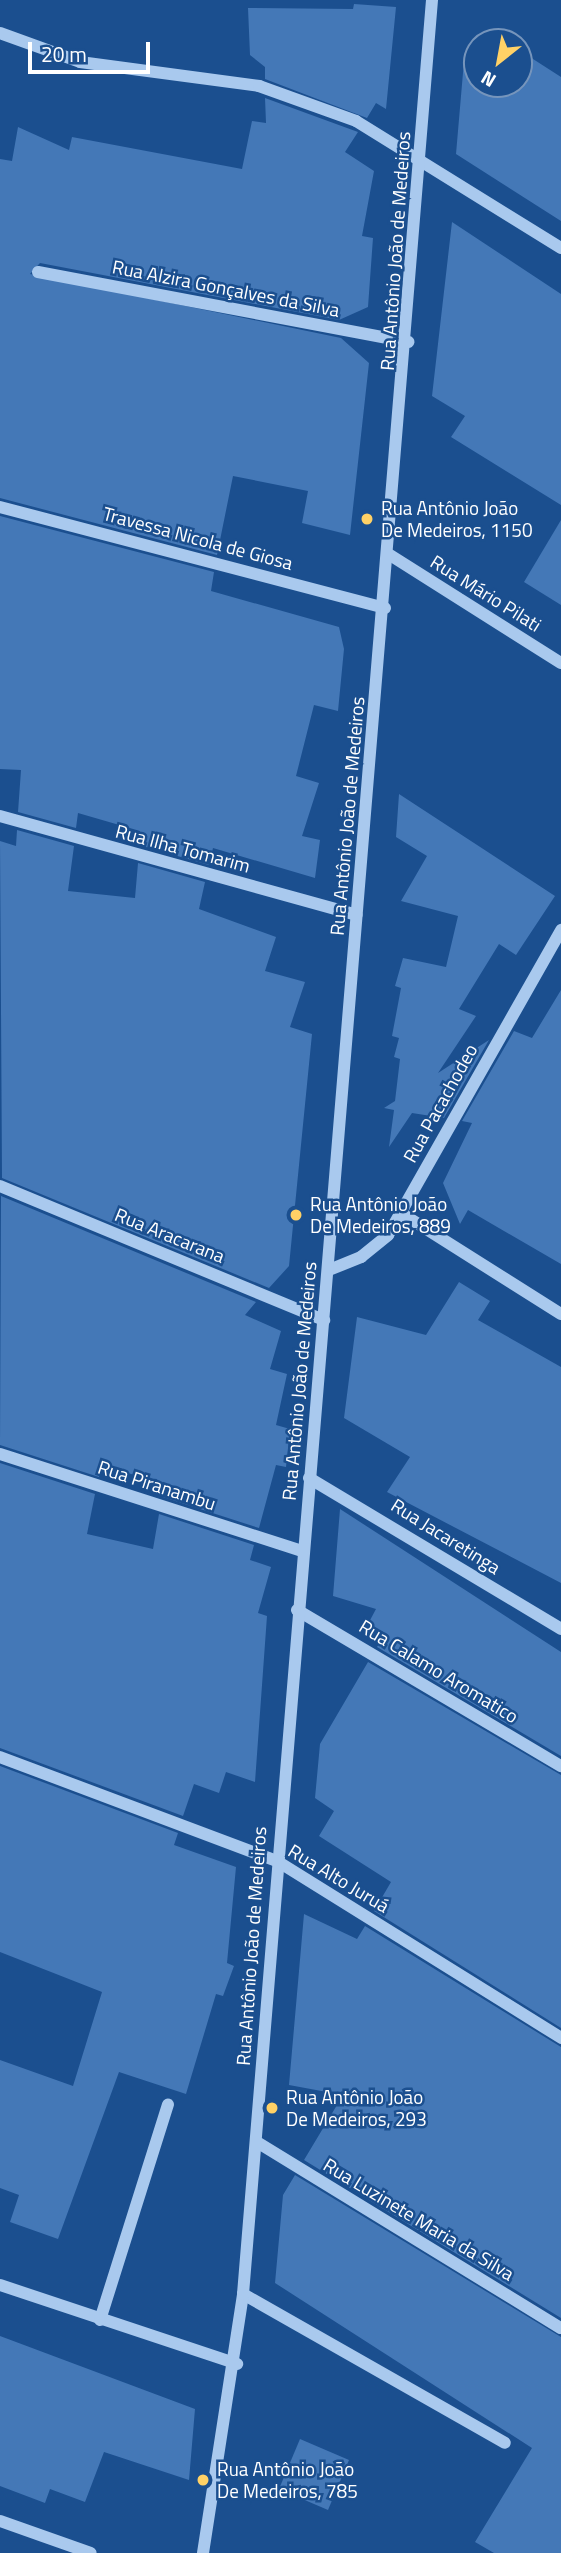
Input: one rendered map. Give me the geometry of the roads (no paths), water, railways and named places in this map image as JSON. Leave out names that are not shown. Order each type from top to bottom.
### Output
[{"type":"street","name":"Rua Antônio João de Medeiros","points":[[203,2553],[237,2364],[257,2142],[276,1861],[324,1320],[356,915],[408,342],[432,0]]},
{"type":"street","points":[[0,33],[80,62],[259,86],[356,121],[422,158],[561,248]]},
{"type":"street","name":"Rua Alzira Gonçalves da Silva","points":[[38,272],[408,342]]},
{"type":"street","name":"Travessa Nicola de Giosa","points":[[0,507],[385,608]]},
{"type":"street","name":"Rua Mário Pilati","points":[[390,555],[561,663]]},
{"type":"street","name":"Rua Ilha Tomarim","points":[[0,817],[356,915]]},
{"type":"street","name":"Rua Pacachodeo","points":[[328,1270],[377,1247],[401,1213],[560,933]]},
{"type":"street","name":"Rua Aracarana","points":[[0,1186],[324,1320]]},
{"type":"street","points":[[401,1213],[561,1314]]},
{"type":"street","name":"Rua Piranambu","points":[[0,1454],[303,1551]]},
{"type":"street","name":"Rua Jacaretinga","points":[[309,1478],[561,1629]]},
{"type":"street","name":"Rua Calamo Aromatico","points":[[297,1610],[561,1766]]},
{"type":"street","name":"Rua Alto Juruá","points":[[0,1756],[276,1861],[561,2038]]},
{"type":"street","points":[[100,2320],[167,2104]]},
{"type":"street","name":"Rua Luzinete Maria da Silva","points":[[257,2142],[561,2328]]},
{"type":"street","points":[[0,2286],[237,2364]]},
{"type":"street","points":[[243,2294],[505,2443]]},
{"type":"street","points":[[0,2521],[91,2553]]},
{"type":"place","name":"Rua Antônio João De Medeiros, 1150","points":[[367,519]]},
{"type":"place","name":"Rua Antônio João De Medeiros, 889","points":[[296,1215]]},
{"type":"place","name":"Rua Antônio João De Medeiros, 293","points":[[272,2108]]},
{"type":"place","name":"Rua Antônio João De Medeiros, 785","points":[[203,2480]]}]
